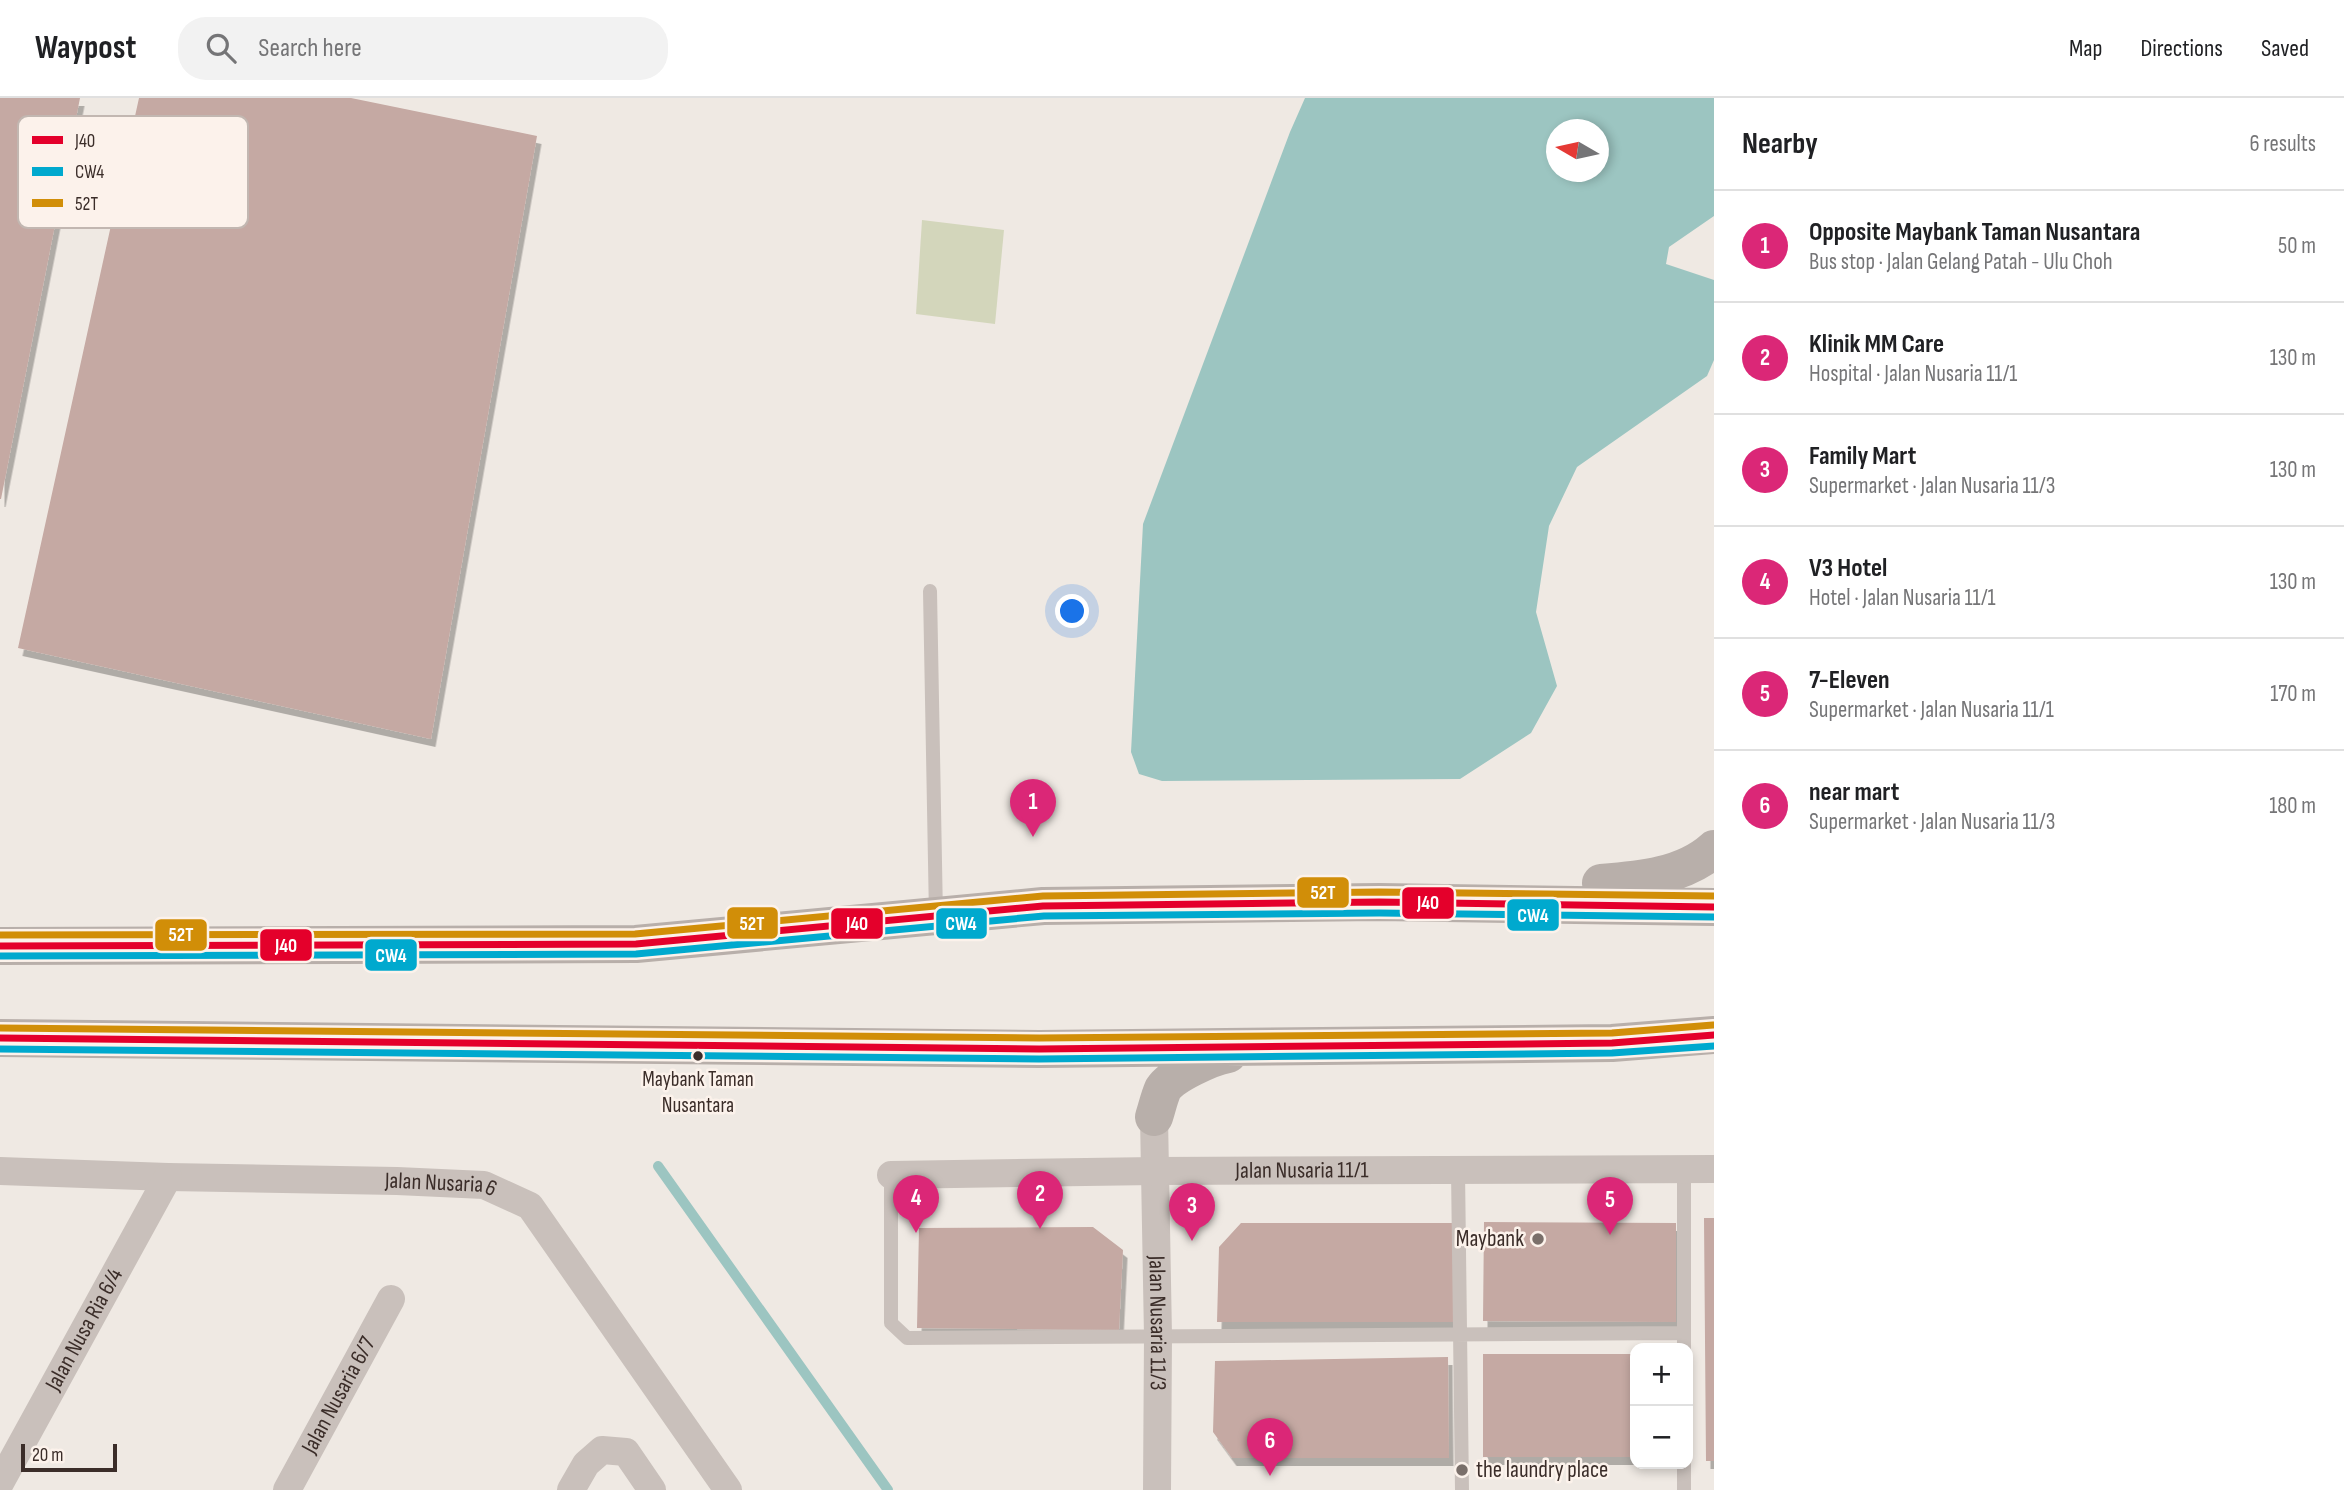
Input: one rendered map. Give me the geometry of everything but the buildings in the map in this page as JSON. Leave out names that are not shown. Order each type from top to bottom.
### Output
[{"type":"main road","points":[[1379,902],[1649,879],[1702,860],[1714,849]]},
{"type":"main road","points":[[0,946],[636,943],[936,918],[1042,906],[1379,902],[1714,907]]},
{"type":"main road","points":[[0,1038],[1039,1049],[1612,1043],[1714,1035]]},
{"type":"main road","points":[[1154,1117],[1164,1087],[1186,1070],[1220,1055],[1286,1046]]},
{"type":"main road","points":[[1039,1049],[1109,1062],[1127,1069],[1142,1083],[1154,1117]]},
{"type":"street","name":"Jalan Nusaria 11/3","points":[[1154,1117],[1158,1336],[1157,1490]]},
{"type":"street","name":"Jalan Nusaria 11/1","points":[[891,1175],[1714,1169]]},
{"type":"street","name":"Jalan Nusaria 6","points":[[0,1171],[484,1185],[530,1206],[728,1490]]},
{"type":"street","name":"Jalan Nusa Ria 6/4","points":[[0,1483],[168,1177]]},
{"type":"street","name":"Jalan Nusaria 6/7","points":[[287,1490],[391,1299]]},
{"type":"street","points":[[571,1490],[586,1464],[602,1450],[626,1452],[652,1490]]},
{"type":"lane","points":[[930,591],[936,918]]},
{"type":"lane","points":[[891,1175],[891,1323],[907,1338],[1460,1333],[1684,1341],[1684,1169]]},
{"type":"lane","points":[[1458,1170],[1462,1490]]},
{"type":"lane","points":[[1684,1469],[1684,1490]]},
{"type":"green space","points":[[922,220],[1004,230],[995,324],[916,314]]},
{"type":"water","points":[[1305,98],[1714,98],[1714,216],[1669,247],[1666,264],[1714,280],[1714,360],[1707,376],[1577,467],[1549,526],[1536,612],[1557,686],[1531,733],[1460,779],[1162,781],[1139,774],[1131,752],[1143,524]]},
{"type":"waterway","points":[[658,1166],[888,1490]]},
{"type":"transit line","name":"52T","points":[[0,935],[635,934],[1043,896],[1379,892],[1714,896]]},
{"type":"transit line","name":"J40","points":[[0,946],[636,944],[1043,906],[1379,902],[1714,907]]},
{"type":"transit line","name":"CW4","points":[[0,956],[636,954],[1044,916],[1379,913],[1714,917]]},
{"type":"transit line","name":"52T","points":[[0,1028],[1039,1038],[1612,1033],[1713,1025]]},
{"type":"transit line","name":"J40","points":[[0,1038],[1039,1049],[1612,1043],[1714,1035]]},
{"type":"transit line","name":"CW4","points":[[0,1049],[1039,1059],[1612,1053],[1714,1046]]},
{"type":"place","name":"Opposite Maybank Taman Nusantara","points":[[1033,837]]},
{"type":"place","name":"Maybank Taman Nusantara","points":[[698,1056]]},
{"type":"place","name":"Klinik MM Care","points":[[1040,1229]]},
{"type":"place","name":"V3 Hotel","points":[[916,1233]]},
{"type":"place","name":"7-Eleven","points":[[1610,1235]]},
{"type":"place","name":"Maybank","points":[[1538,1239]]},
{"type":"place","name":"Family Mart","points":[[1192,1241]]},
{"type":"place","name":"the laundry place","points":[[1462,1470]]},
{"type":"place","name":"near mart","points":[[1270,1476]]}]
